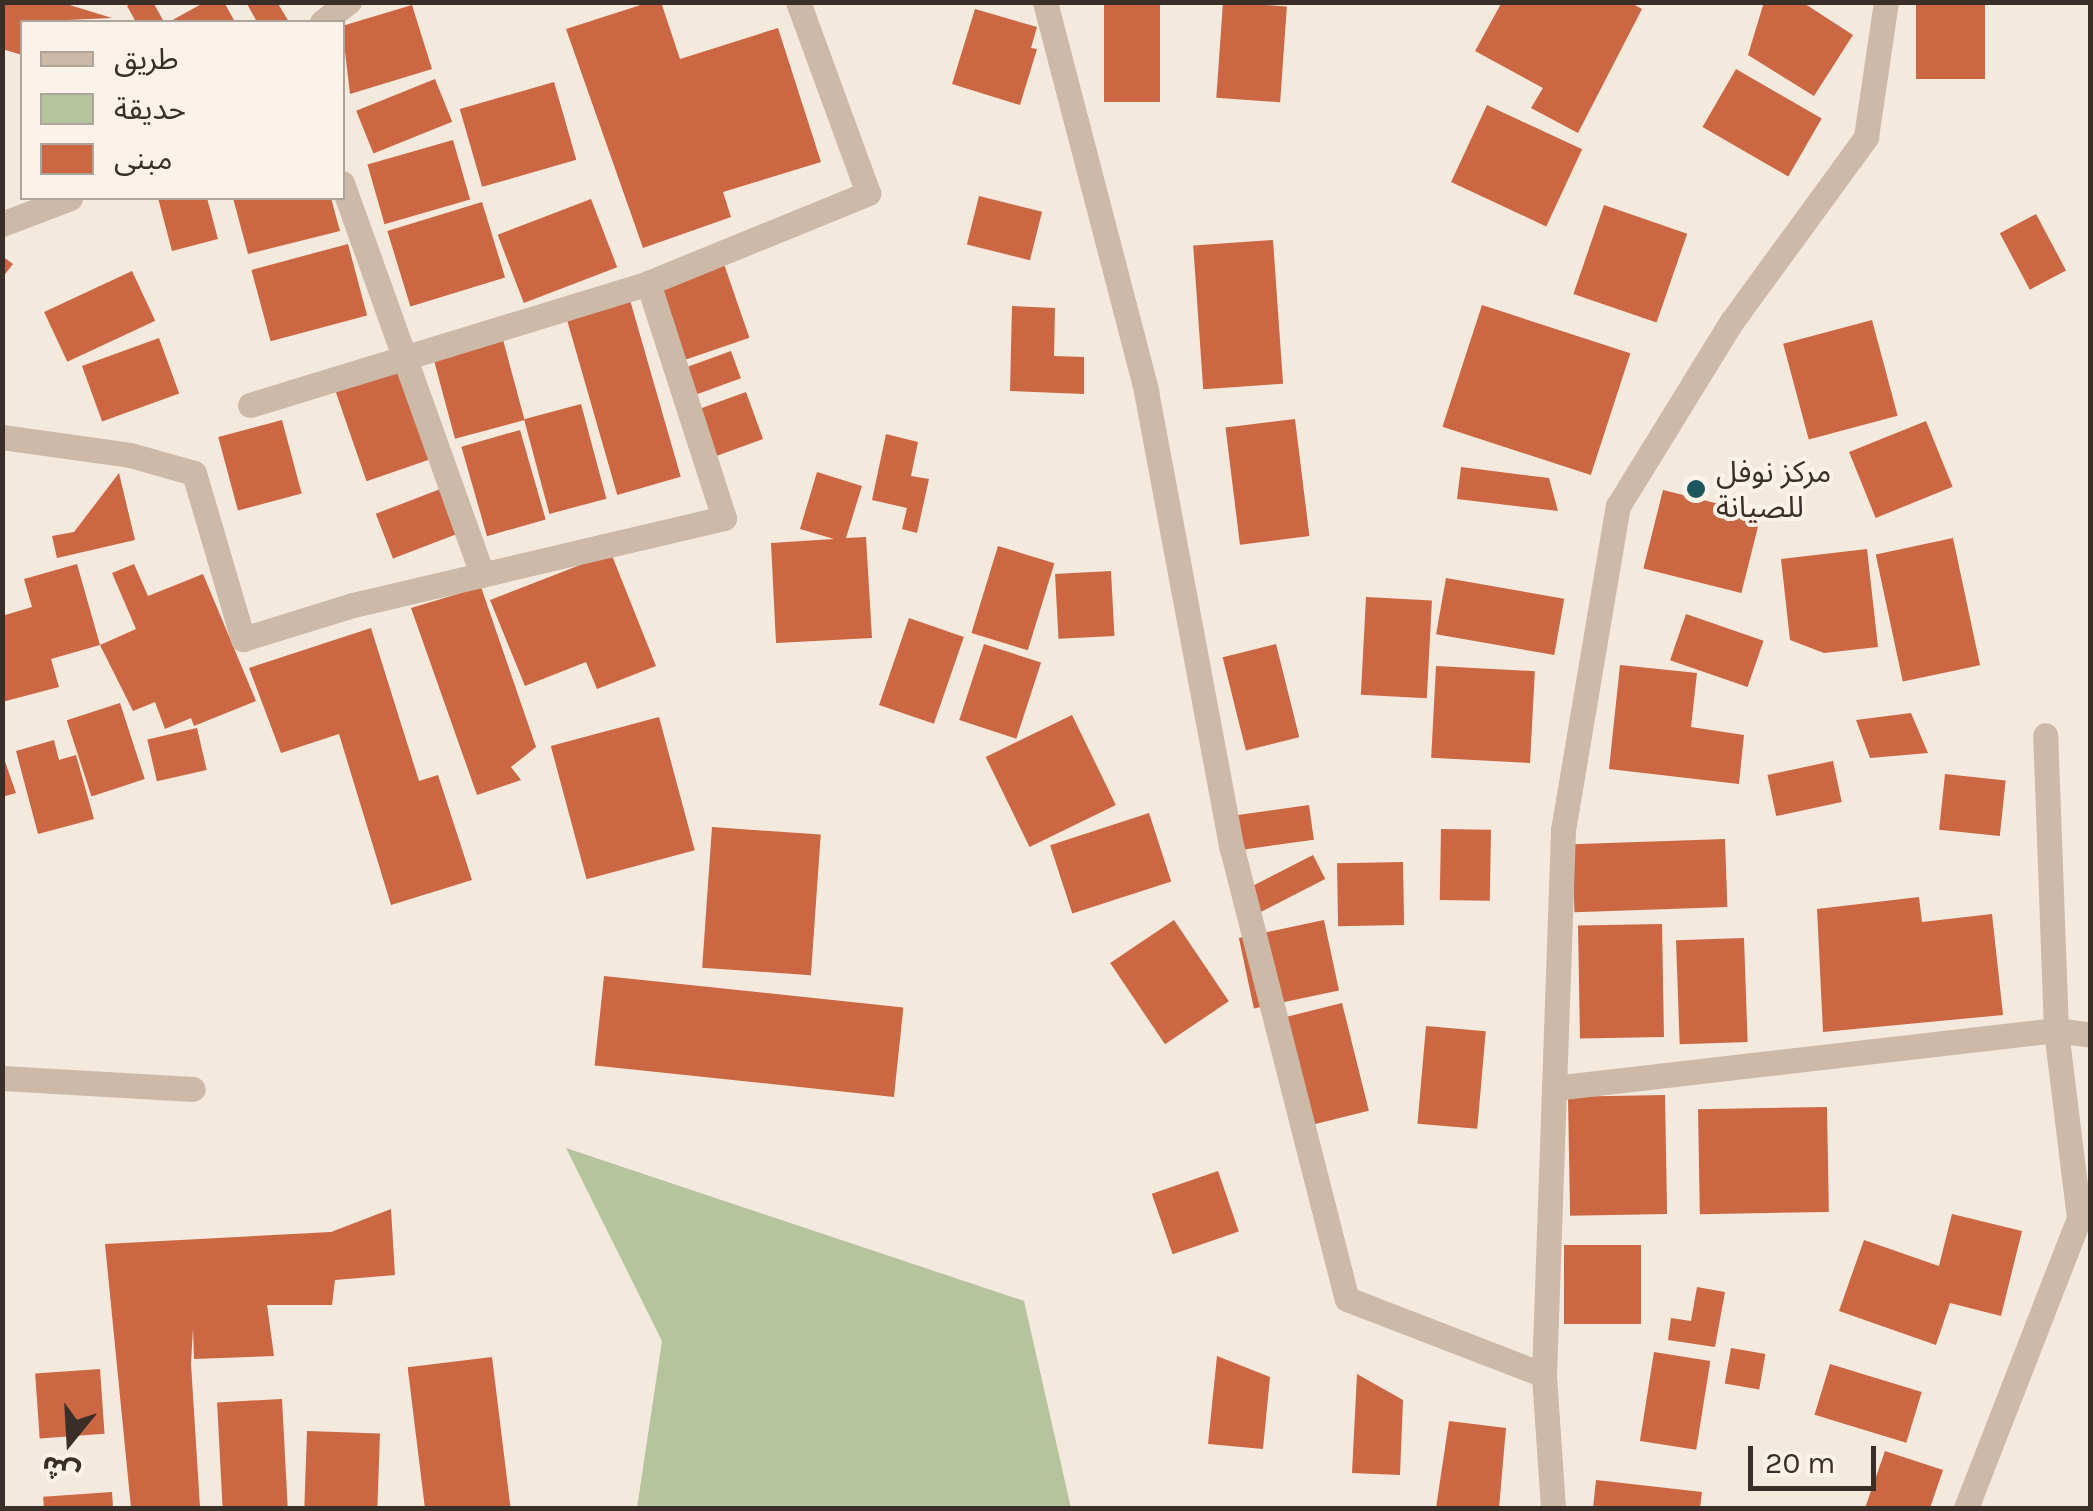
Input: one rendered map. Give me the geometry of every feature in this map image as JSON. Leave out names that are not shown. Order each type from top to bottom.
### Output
[{"type":"street","points":[[325,20],[349,2]]},
{"type":"street","points":[[250,404],[648,284],[868,194],[798,2]]},
{"type":"street","points":[[1045,2],[1146,391],[1232,849],[1347,1298],[1544,1375]]},
{"type":"street","points":[[1553,1508],[1544,1375],[1563,830],[1618,506],[1732,321],[1866,137],[1886,2]]},
{"type":"street","points":[[345,191],[408,357],[482,575]]},
{"type":"street","points":[[2,224],[65,200]]},
{"type":"street","points":[[2,438],[130,456],[194,472],[243,639],[482,575],[724,518],[648,284]]},
{"type":"street","points":[[1966,1508],[2079,1218],[2056,1030],[2046,735]]},
{"type":"street","points":[[1554,1088],[2056,1030],[2090,1035]]},
{"type":"street","points":[[2,1078],[193,1088]]},
{"type":"green space","points":[[566,1148],[1024,1301],[1071,1508],[637,1508],[662,1341]]},
{"type":"building","points":[[2,2],[60,2],[112,18],[20,20],[20,54],[2,49]]},
{"type":"building","points":[[133,2],[153,2],[163,20],[135,20],[127,6]]},
{"type":"building","points":[[205,2],[224,2],[234,20],[173,20]]},
{"type":"building","points":[[246,2],[277,2],[288,20],[256,20]]},
{"type":"building","points":[[650,2],[661,2],[680,59],[778,28],[821,162],[723,192],[731,217],[643,248],[566,29]]},
{"type":"building","points":[[1104,2],[1160,2],[1160,102],[1104,102]]},
{"type":"building","points":[[1223,2],[1287,6],[1280,102],[1216,98]]},
{"type":"building","points":[[1502,2],[1629,2],[1642,9],[1578,133],[1531,108],[1543,88],[1475,51]]},
{"type":"building","points":[[1764,2],[1802,2],[1853,35],[1814,96],[1748,55]]},
{"type":"building","points":[[1916,2],[1985,2],[1985,79],[1916,79]]},
{"type":"building","points":[[412,5],[432,69],[350,94],[345,25]]},
{"type":"building","points":[[975,9],[1037,27],[1031,48],[1037,49],[1020,105],[952,84]]},
{"type":"building","points":[[1736,69],[1822,118],[1788,177],[1702,127]]},
{"type":"building","points":[[435,79],[452,122],[373,153],[356,111]]},
{"type":"building","points":[[554,82],[576,160],[482,187],[460,109]]},
{"type":"building","points":[[1487,105],[1582,149],[1546,226],[1451,182]]},
{"type":"building","points":[[453,140],[470,200],[385,224],[367,165]]},
{"type":"building","points":[[979,196],[1042,212],[1030,260],[967,245]]},
{"type":"building","points":[[591,199],[617,267],[524,303],[498,235]]},
{"type":"building","points":[[159,200],[208,200],[218,239],[172,251]]},
{"type":"building","points":[[234,200],[332,200],[340,231],[248,254]]},
{"type":"building","points":[[482,202],[505,278],[410,306],[387,231]]},
{"type":"building","points":[[1604,205],[1687,234],[1657,323],[1573,294]]},
{"type":"building","points":[[2036,214],[2066,271],[2030,290],[2000,233]]},
{"type":"building","points":[[1273,240],[1283,384],[1203,389],[1193,246]]},
{"type":"building","points":[[348,244],[367,315],[271,341],[251,270]]},
{"type":"building","points":[[2,256],[13,264],[2,278]]},
{"type":"building","points":[[724,264],[749,338],[679,362],[654,288]]},
{"type":"building","points":[[132,271],[155,321],[67,362],[44,312]]},
{"type":"building","points":[[630,300],[681,477],[617,495],[567,318]]},
{"type":"building","points":[[1482,305],[1630,353],[1591,475],[1442,427]]},
{"type":"building","points":[[1012,306],[1055,308],[1054,356],[1084,357],[1084,394],[1010,391]]},
{"type":"building","points":[[1872,320],[1898,416],[1809,439],[1783,344]]},
{"type":"building","points":[[502,336],[525,420],[455,439],[432,355]]},
{"type":"building","points":[[159,338],[179,393],[102,421],[82,366]]},
{"type":"building","points":[[731,351],[741,378],[695,395],[685,368]]},
{"type":"building","points":[[397,367],[429,460],[367,481],[335,388]]},
{"type":"building","points":[[746,392],[763,439],[711,458],[694,411]]},
{"type":"building","points":[[581,404],[606,499],[549,514],[524,419]]},
{"type":"building","points":[[1295,419],[1309,536],[1240,545],[1226,428]]},
{"type":"building","points":[[282,420],[302,493],[238,510],[218,437]]},
{"type":"building","points":[[1926,421],[1953,487],[1876,518],[1849,452]]},
{"type":"building","points":[[520,430],[546,519],[487,536],[461,447]]},
{"type":"building","points":[[886,434],[918,442],[911,476],[929,479],[917,533],[902,529],[907,508],[872,500]]},
{"type":"building","points":[[1461,467],[1549,478],[1558,511],[1457,499]]},
{"type":"building","points":[[817,472],[862,486],[846,538],[866,537],[872,638],[776,643],[771,543],[834,539],[800,529]]},
{"type":"building","points":[[119,473],[135,540],[57,558],[52,536],[74,532]]},
{"type":"building","points":[[443,488],[460,533],[393,559],[376,514]]},
{"type":"building","points":[[1663,490],[1761,514],[1741,593],[1643,569]]},
{"type":"building","points":[[1953,538],[1980,665],[1903,682],[1876,554]]},
{"type":"building","points":[[998,546],[1054,563],[1028,650],[971,633]]},
{"type":"building","points":[[1867,549],[1878,647],[1824,653],[1790,640],[1781,559]]},
{"type":"building","points":[[611,553],[656,666],[597,689],[586,662],[525,686],[490,600]]},
{"type":"building","points":[[77,564],[100,645],[51,659],[59,687],[2,702],[2,616],[32,607],[24,579]]},
{"type":"building","points":[[134,564],[148,596],[203,574],[256,701],[194,726],[191,718],[165,729],[155,702],[133,711],[100,645],[136,629],[112,573]]},
{"type":"building","points":[[1111,571],[1114,636],[1058,639],[1055,574]]},
{"type":"building","points":[[1446,578],[1564,599],[1554,655],[1436,634]]},
{"type":"building","points":[[481,587],[536,747],[511,767],[521,780],[477,795],[411,608]]},
{"type":"building","points":[[1366,597],[1432,600],[1427,698],[1361,695]]},
{"type":"building","points":[[1686,614],[1764,641],[1748,687],[1670,660]]},
{"type":"building","points":[[909,618],[964,637],[934,724],[879,705]]},
{"type":"building","points":[[371,628],[419,781],[438,775],[472,880],[391,905],[339,734],[281,753],[249,668]]},
{"type":"building","points":[[984,644],[1041,663],[1016,739],[959,720]]},
{"type":"building","points":[[1276,644],[1299,737],[1246,750],[1223,657]]},
{"type":"building","points":[[1620,665],[1697,673],[1691,727],[1744,735],[1739,784],[1609,769]]},
{"type":"building","points":[[1436,666],[1535,671],[1530,763],[1431,758]]},
{"type":"building","points":[[120,703],[145,779],[91,796],[67,720]]},
{"type":"building","points":[[1911,713],[1928,753],[1870,758],[1856,720]]},
{"type":"building","points":[[1072,715],[1116,805],[1030,847],[986,757]]},
{"type":"building","points":[[659,717],[695,850],[587,879],[551,746]]},
{"type":"building","points":[[197,728],[207,770],[157,781],[147,739]]},
{"type":"building","points":[[54,740],[59,760],[76,755],[94,819],[38,834],[16,751]]},
{"type":"building","points":[[2,753],[16,793],[2,797]]},
{"type":"building","points":[[1833,761],[1842,802],[1776,816],[1767,775]]},
{"type":"building","points":[[1945,774],[2006,780],[2000,836],[1939,830]]},
{"type":"building","points":[[1309,805],[1314,840],[1234,851],[1229,816]]},
{"type":"building","points":[[1149,813],[1171,881],[1072,914],[1050,845]]},
{"type":"building","points":[[712,827],[821,835],[811,975],[702,968]]},
{"type":"building","points":[[1441,829],[1491,830],[1490,901],[1440,900]]},
{"type":"building","points":[[1725,839],[1727,907],[1574,912],[1572,844]]},
{"type":"building","points":[[1313,855],[1325,879],[1260,912],[1248,888]]},
{"type":"building","points":[[1403,862],[1404,925],[1338,926],[1337,863]]},
{"type":"building","points":[[1919,897],[1922,922],[1992,914],[2003,1015],[1823,1032],[1817,909]]},
{"type":"building","points":[[1174,920],[1229,1001],[1165,1044],[1110,963]]},
{"type":"building","points":[[1324,920],[1339,990],[1254,1009],[1239,938]]},
{"type":"building","points":[[1662,924],[1664,1037],[1580,1038],[1578,925]]},
{"type":"building","points":[[1744,938],[1748,1042],[1680,1044],[1676,940]]},
{"type":"building","points":[[604,976],[903,1007],[894,1097],[595,1066]]},
{"type":"building","points":[[1342,1003],[1369,1111],[1294,1129],[1267,1022]]},
{"type":"building","points":[[1426,1026],[1486,1031],[1477,1129],[1417,1124]]},
{"type":"building","points":[[1665,1095],[1667,1214],[1570,1216],[1568,1097]]},
{"type":"building","points":[[1827,1107],[1829,1212],[1700,1214],[1698,1109]]},
{"type":"building","points":[[1218,1171],[1239,1232],[1173,1254],[1152,1194]]},
{"type":"building","points":[[391,1209],[395,1275],[335,1280],[332,1305],[267,1305],[274,1356],[194,1359],[193,1328],[191,1364],[200,1507],[131,1508],[105,1244],[331,1232]]},
{"type":"building","points":[[1952,1214],[2022,1231],[2001,1316],[1950,1303],[1936,1345],[1839,1311],[1864,1240],[1939,1266]]},
{"type":"building","points":[[1564,1245],[1641,1245],[1641,1324],[1564,1324]]},
{"type":"building","points":[[1697,1287],[1725,1292],[1715,1347],[1668,1340],[1671,1318],[1691,1321]]},
{"type":"building","points":[[1731,1348],[1765,1354],[1759,1390],[1725,1383]]},
{"type":"building","points":[[1654,1352],[1710,1361],[1696,1450],[1640,1441]]},
{"type":"building","points":[[1217,1356],[1270,1377],[1263,1449],[1208,1444]]},
{"type":"building","points":[[492,1357],[511,1508],[425,1508],[408,1367]]},
{"type":"building","points":[[1830,1364],[1922,1392],[1906,1443],[1815,1415]]},
{"type":"building","points":[[100,1369],[105,1434],[40,1438],[35,1374]]},
{"type":"building","points":[[1357,1374],[1403,1400],[1400,1475],[1352,1473]]},
{"type":"building","points":[[282,1399],[288,1508],[223,1508],[217,1402]]},
{"type":"building","points":[[1449,1421],[1506,1428],[1499,1508],[1436,1508]]},
{"type":"building","points":[[307,1431],[380,1434],[377,1508],[304,1508]]},
{"type":"building","points":[[1885,1451],[1943,1470],[1930,1508],[1865,1508]]},
{"type":"building","points":[[1596,1480],[1702,1492],[1700,1508],[1593,1508]]},
{"type":"building","points":[[112,1492],[113,1508],[44,1508],[43,1497]]},
{"type":"place","name":"مركز نوفل للصيانة","points":[[1696,489]]}]
